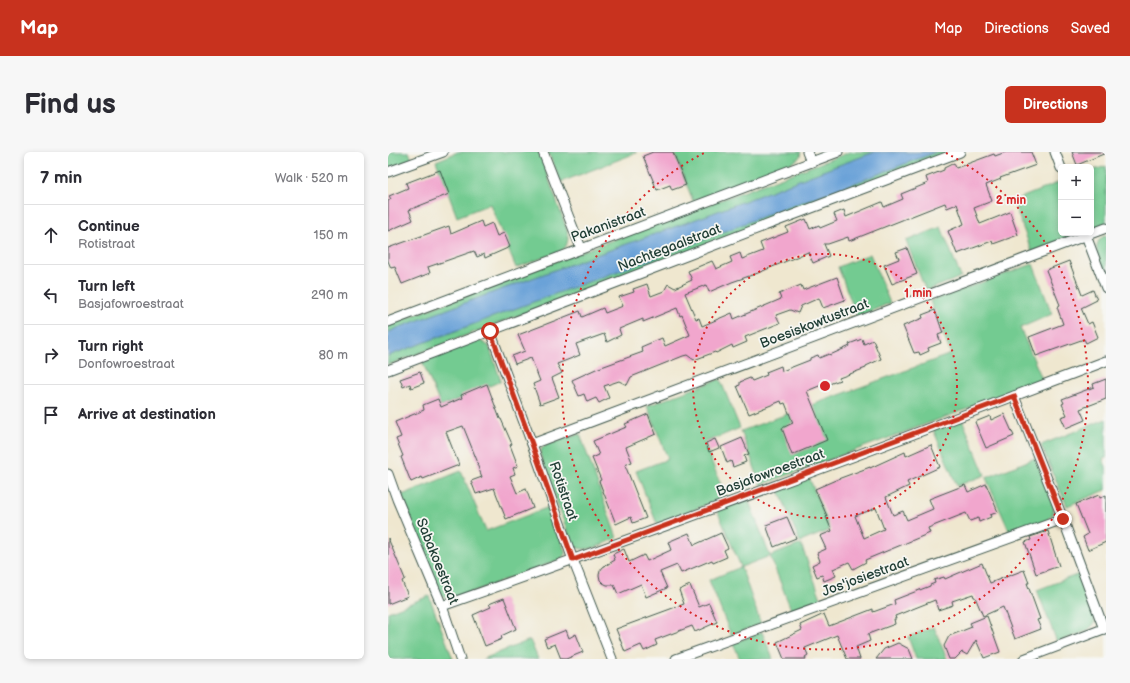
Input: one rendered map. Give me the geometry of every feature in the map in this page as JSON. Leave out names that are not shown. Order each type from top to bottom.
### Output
[{"type":"street","points":[[388,172],[443,152]]},
{"type":"street","points":[[543,152],[581,248]]},
{"type":"street","points":[[807,152],[811,162]]},
{"type":"street","name":"Pakanistraat","points":[[388,322],[838,152]]},
{"type":"street","name":"Nachtegaalstraat","points":[[388,370],[793,214],[960,152]]},
{"type":"street","points":[[1055,152],[1060,164]]},
{"type":"street","name":"Boesiskowtustraat","points":[[1094,231],[1106,228]]},
{"type":"street","name":"Boesiskowtustraat","points":[[532,444],[1080,236]]},
{"type":"street","points":[[1086,236],[1106,288]]},
{"type":"street","name":"Rotistraat","points":[[490,331],[573,560],[612,659]]},
{"type":"street","name":"Basjafowroestraat","points":[[442,606],[573,560],[1106,361]]},
{"type":"street","points":[[1014,396],[1105,628],[1024,659]]},
{"type":"street","name":"Sabakoestraat","points":[[388,474],[442,606],[460,659]]},
{"type":"street","points":[[388,503],[397,499]]},
{"type":"street","name":"Jos'josiestraat","points":[[676,659],[1063,519]]},
{"type":"green space","points":[[388,152],[409,152],[412,159],[388,169]]},
{"type":"green space","points":[[458,152],[539,152],[567,230],[568,241],[563,250],[516,268],[490,204],[457,217],[436,161]]},
{"type":"green space","points":[[548,152],[636,152],[636,153],[561,182]]},
{"type":"green space","points":[[674,152],[801,152],[800,157],[794,162],[693,201]]},
{"type":"green space","points":[[850,152],[875,152],[705,216],[434,314],[388,333],[388,325]]},
{"type":"green space","points":[[936,152],[950,152],[388,365],[388,356],[685,247],[771,213]]},
{"type":"green space","points":[[1106,166],[1106,225],[1095,229],[1094,228],[1094,170]]},
{"type":"green space","points":[[1058,183],[1058,236],[1074,236],[1032,252],[1013,201]]},
{"type":"green space","points":[[941,227],[961,277],[926,291],[906,241]]},
{"type":"green space","points":[[1106,235],[1106,275],[1097,253],[1097,248],[1101,238]]},
{"type":"green space","points":[[870,254],[890,303],[857,317],[838,267]]},
{"type":"green space","points":[[1033,264],[1052,314],[1020,328],[1043,381],[761,485],[741,431],[951,354],[930,301]]},
{"type":"green space","points":[[479,340],[489,346],[501,381],[441,407],[422,361]]},
{"type":"green space","points":[[720,379],[740,428],[704,443],[726,497],[657,524],[636,471],[668,459],[647,406]]},
{"type":"green space","points":[[962,419],[985,475],[957,486],[933,429]]},
{"type":"green space","points":[[1106,419],[1106,458],[1103,459],[1106,467],[1106,490],[1067,506],[1041,445]]},
{"type":"green space","points":[[580,434],[617,538],[589,549],[578,548],[572,545],[540,454],[542,448],[548,444]]},
{"type":"green space","points":[[1035,458],[1054,506],[1053,514],[1046,521],[1011,535],[986,478]]},
{"type":"green space","points":[[461,471],[486,531],[549,507],[565,551],[565,554],[561,559],[450,600],[442,596],[436,589],[402,495]]},
{"type":"green space","points":[[809,477],[830,530],[800,542],[778,488]]},
{"type":"green space","points":[[748,499],[770,556],[741,567],[717,510]]},
{"type":"green space","points":[[801,544],[822,601],[792,612],[770,556]]},
{"type":"green space","points":[[741,567],[761,624],[731,635],[709,580]]},
{"type":"green space","points":[[1079,574],[1095,620],[1092,626],[1084,632],[1057,642],[1037,590]]},
{"type":"green space","points":[[429,596],[453,659],[388,659],[388,612]]},
{"type":"green space","points":[[934,627],[947,659],[916,659],[908,637]]},
{"type":"green space","points":[[762,632],[773,659],[740,659],[733,643]]},
{"type":"green space","points":[[530,640],[538,659],[483,659]]},
{"type":"water","points":[[875,152],[936,152],[771,213],[685,247],[388,356],[388,333],[395,329],[705,216]]},
{"type":"building","points":[[653,152],[673,152],[686,185],[672,190],[670,185],[657,190],[643,156]]},
{"type":"building","points":[[1006,152],[1031,152],[1036,165],[1000,178],[1001,179],[986,185],[992,201],[974,208],[980,224],[1010,212],[1018,235],[993,244],[992,241],[957,254],[948,231],[964,224],[957,204],[947,208],[945,203],[849,241],[848,237],[824,244],[829,256],[813,263],[808,252],[709,292],[706,285],[685,293],[696,319],[699,318],[702,326],[732,313],[734,319],[781,299],[779,294],[801,285],[803,290],[837,277],[845,300],[823,308],[819,298],[801,306],[798,313],[790,310],[776,315],[780,323],[745,337],[747,342],[733,348],[732,345],[716,353],[715,352],[694,360],[687,355],[683,356],[631,377],[627,385],[619,381],[604,386],[609,398],[599,403],[596,398],[587,402],[584,394],[579,396],[572,380],[596,369],[643,352],[641,347],[662,338],[665,346],[690,335],[682,315],[680,316],[677,308],[643,322],[643,319],[619,329],[621,335],[607,342],[604,334],[576,344],[580,355],[557,364],[562,373],[552,378],[559,397],[540,404],[533,384],[540,381],[531,358],[515,364],[512,356],[525,351],[518,335],[580,311],[582,317],[603,308],[605,313],[623,306],[619,297],[634,292],[633,289],[647,284],[651,296],[664,291],[668,284],[675,288],[692,280],[688,271],[712,261],[716,269],[732,262],[730,257],[740,253],[742,259],[763,251],[760,243],[788,232],[786,227],[806,219],[810,229],[819,225],[820,228],[837,221],[834,214],[844,210],[846,217],[882,202],[884,207],[903,199],[901,194],[928,183],[926,177],[944,170],[944,168],[954,163],[956,168],[994,154],[995,156]]},
{"type":"building","points":[[1072,152],[1106,152],[1079,164],[1077,164]]},
{"type":"building","points":[[440,170],[449,194],[409,210],[413,220],[388,231],[388,201],[391,199],[389,196],[408,188],[406,183]]},
{"type":"building","points":[[481,221],[483,227],[492,223],[497,236],[504,233],[510,247],[485,258],[484,254],[477,257],[474,251],[428,267],[430,273],[402,284],[395,267],[391,268],[388,261],[388,248],[449,226],[451,234]]},
{"type":"building","points":[[907,248],[917,274],[892,284],[884,265],[899,259],[896,252]]},
{"type":"building","points":[[1069,261],[1082,295],[1093,290],[1097,300],[1081,308],[1088,324],[1092,322],[1098,337],[1086,343],[1084,339],[1036,356],[1029,337],[1063,324],[1057,307],[1060,305],[1046,270]]},
{"type":"building","points":[[935,310],[943,333],[938,335],[941,343],[928,348],[929,351],[920,355],[919,352],[914,353],[903,326],[923,318],[922,315]]},
{"type":"building","points":[[862,339],[864,344],[873,340],[881,359],[866,366],[866,368],[839,378],[840,380],[829,384],[829,382],[807,391],[827,440],[792,455],[782,428],[793,423],[785,403],[782,404],[781,401],[749,414],[737,386],[740,385],[740,382],[750,378],[752,381],[767,375],[766,372],[781,366],[782,371],[810,360],[810,358],[818,355],[819,358],[829,354],[830,355],[850,346],[849,344]]},
{"type":"building","points":[[420,372],[424,383],[411,388],[410,384],[403,387],[400,379]]},
{"type":"building","points":[[1106,379],[1106,399],[1080,409],[1085,420],[1066,428],[1061,417],[1067,415],[1062,404],[1064,403],[1062,399],[1094,387],[1093,384]]},
{"type":"building","points":[[487,384],[500,419],[512,444],[510,445],[518,466],[513,468],[515,474],[510,476],[517,493],[526,489],[533,508],[506,519],[494,488],[476,494],[471,481],[482,477],[463,426],[446,432],[459,465],[411,482],[401,457],[403,456],[396,439],[401,437],[395,422],[424,410],[423,405],[438,399],[441,407],[462,398],[461,395]]},
{"type":"building","points":[[648,414],[656,434],[626,447],[632,462],[625,465],[646,518],[633,523],[631,517],[616,524],[599,481],[601,480],[592,458],[599,455],[593,441],[627,427],[625,424]]},
{"type":"building","points":[[1004,414],[1014,436],[986,448],[975,422],[990,416],[991,420]]},
{"type":"building","points":[[742,438],[749,454],[744,456],[746,462],[733,467],[731,461],[727,463],[721,447]]},
{"type":"building","points":[[715,439],[719,448],[709,452],[706,443]]},
{"type":"building","points":[[931,445],[940,467],[907,482],[909,486],[886,497],[893,515],[903,511],[907,520],[933,509],[929,499],[965,485],[968,492],[986,484],[998,512],[979,522],[978,518],[970,521],[966,513],[928,528],[930,533],[865,560],[866,562],[853,569],[849,562],[833,569],[836,576],[824,581],[822,575],[817,577],[812,565],[820,561],[817,553],[826,549],[820,536],[832,531],[815,489],[870,468],[905,452],[906,456]],"holes":[[[876,508],[884,529],[864,538],[855,516]]]},
{"type":"building","points":[[1099,495],[1100,498],[1106,495],[1106,542],[1088,550],[1083,537],[1088,534],[1076,504]]},
{"type":"building","points":[[787,517],[796,538],[774,547],[766,525]]},
{"type":"building","points":[[1048,531],[1059,566],[1036,574],[1025,542],[1031,540],[1030,537]]},
{"type":"building","points":[[689,533],[694,545],[721,533],[728,548],[724,550],[727,557],[713,563],[712,560],[681,573],[677,565],[660,572],[667,588],[646,597],[641,584],[618,594],[614,585],[607,585],[600,580],[599,575],[603,567],[615,560],[613,554],[624,549],[629,562],[644,555],[647,561],[671,550],[668,542]]},
{"type":"building","points":[[388,538],[405,579],[402,581],[408,596],[388,604]]},
{"type":"building","points":[[982,563],[990,583],[1024,570],[1040,619],[1037,620],[1041,629],[1015,639],[1003,607],[983,616],[973,594],[952,601],[953,605],[938,610],[935,600],[895,616],[895,624],[868,634],[870,641],[856,647],[860,659],[847,659],[837,635],[805,648],[808,655],[805,657],[806,659],[784,659],[777,642],[802,630],[800,625],[824,614],[829,626],[873,609],[873,612],[895,604],[894,600],[930,586],[935,583],[934,580],[944,577],[945,579]]},
{"type":"building","points":[[690,585],[699,607],[709,603],[717,622],[695,632],[692,626],[655,640],[657,645],[644,651],[641,645],[625,652],[616,629],[684,604],[679,590]]},
{"type":"building","points":[[504,598],[516,629],[501,636],[502,639],[485,646],[473,615],[491,607],[489,604]]},
{"type":"building","points":[[987,616],[1000,652],[984,658],[976,640],[967,655],[962,652],[955,659],[949,659],[944,646],[949,636],[972,627],[970,623]]},
{"type":"building","points":[[566,630],[569,638],[576,634],[583,652],[566,659],[561,659],[555,644],[547,647],[544,639]]},
{"type":"building","points":[[898,643],[909,649],[913,659],[876,659],[884,649]]},
{"type":"route","points":[[490,331],[573,560],[1014,396],[1063,519]]}]
